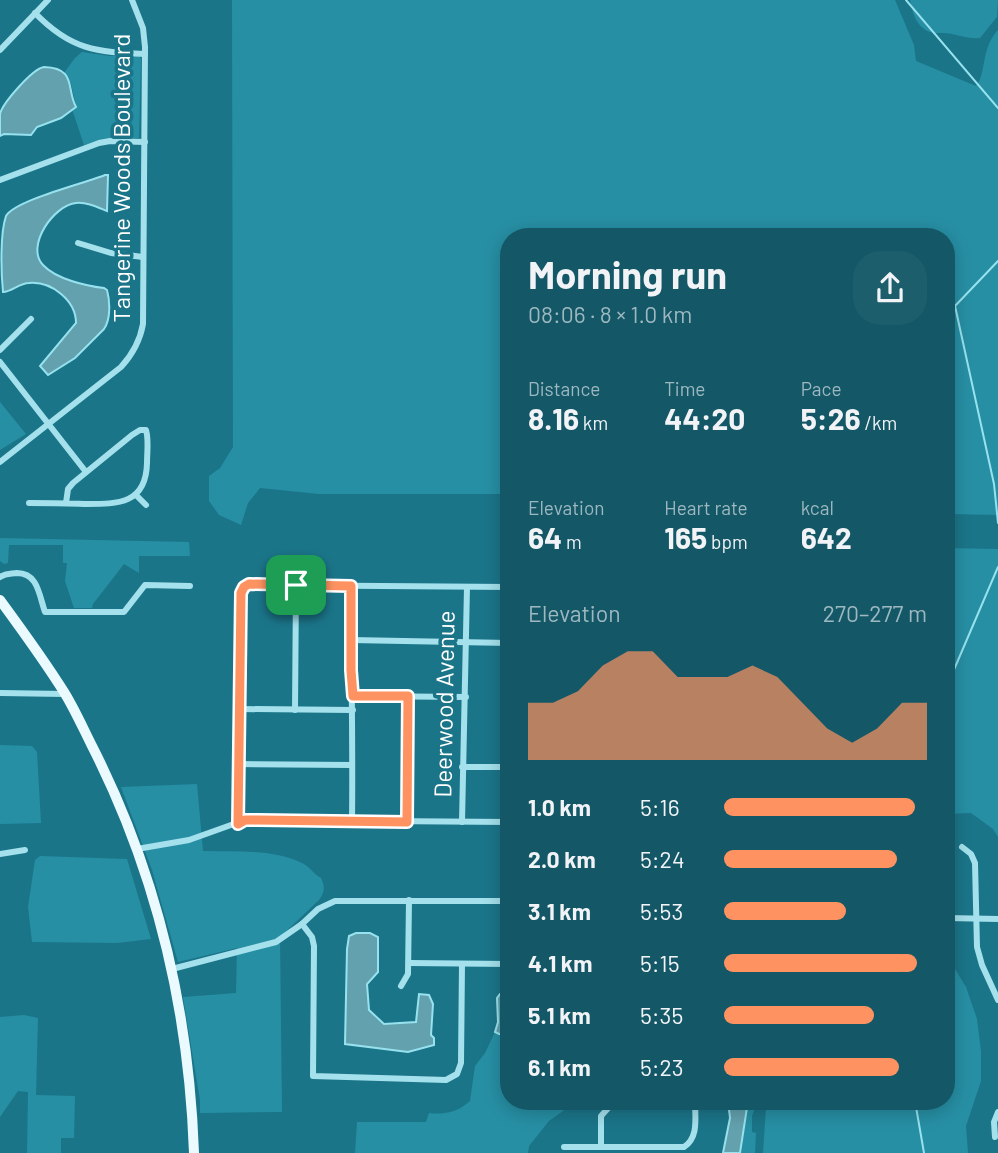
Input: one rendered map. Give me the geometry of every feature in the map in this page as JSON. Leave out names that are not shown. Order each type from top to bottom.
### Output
[{"type":"main road","points":[[0,600],[65,694],[105,771],[137,849],[157,909],[172,969],[186,1057],[194,1153]]},
{"type":"street","points":[[0,50],[48,0]]},
{"type":"street","name":"Tangerine Woods Boulevard","points":[[0,462],[121,367],[134,351],[142,324],[145,54],[143,28],[132,0]]},
{"type":"street","points":[[35,13],[58,34],[84,48],[145,54]]},
{"type":"street","points":[[0,180],[110,141],[145,142]]},
{"type":"street","points":[[78,243],[111,253],[143,257]]},
{"type":"street","points":[[0,349],[31,319]]},
{"type":"street","points":[[0,362],[86,472]]},
{"type":"street","points":[[29,503],[117,504],[136,495],[146,474],[146,430],[132,435],[86,472],[68,489],[66,503]]},
{"type":"street","points":[[136,495],[146,505]]},
{"type":"street","points":[[0,577],[5,574],[26,573],[34,578],[45,612],[124,612],[145,585],[190,586]]},
{"type":"street","points":[[238,824],[242,590],[249,584],[500,587]]},
{"type":"street","points":[[295,710],[296,585]]},
{"type":"street","points":[[351,586],[352,820]]},
{"type":"street","name":"Deerwood Avenue","points":[[462,822],[467,587]]},
{"type":"street","points":[[351,640],[500,643]]},
{"type":"street","points":[[0,693],[65,694]]},
{"type":"street","points":[[353,696],[466,697]]},
{"type":"street","points":[[407,822],[408,696]]},
{"type":"street","points":[[240,709],[353,710]]},
{"type":"street","points":[[238,764],[352,765]]},
{"type":"street","points":[[462,767],[500,767]]},
{"type":"street","points":[[137,849],[189,840],[245,820],[500,822]]},
{"type":"street","points":[[962,847],[971,854],[975,863],[979,954],[995,984],[998,1000]]},
{"type":"street","points":[[0,854],[25,850]]},
{"type":"street","points":[[401,986],[408,974],[409,900]]},
{"type":"street","points":[[172,969],[276,942],[318,909],[335,901],[500,901]]},
{"type":"street","points":[[955,918],[998,919]]},
{"type":"street","points":[[302,924],[312,937],[314,946],[313,1076],[446,1080],[454,1076],[460,1063],[462,964]]},
{"type":"street","points":[[409,963],[500,964]]},
{"type":"street","points":[[601,1147],[601,1116],[606,1110]]},
{"type":"street","points":[[564,1147],[684,1147],[692,1141],[695,1133],[695,1110]]},
{"type":"street","points":[[995,1137],[994,1122],[998,1112]]},
{"type":"shaded area","points":[[232,0],[895,0],[914,45],[916,61],[976,86],[989,45],[998,30],[998,515],[955,514],[955,228],[500,228],[500,494],[319,494],[260,488],[248,503],[241,525],[219,515],[209,501],[209,476],[220,468],[233,447]]},
{"type":"shaded area","points":[[910,0],[998,0],[997,17],[980,38],[933,33],[918,23]]},
{"type":"shaded area","points":[[82,52],[109,56],[139,56],[141,59],[139,138],[105,139],[84,145],[72,109],[76,105],[71,84],[64,73]]},
{"type":"shaded area","points":[[44,67],[54,68],[66,75],[76,107],[61,118],[37,127],[31,135],[0,136],[2,109],[25,80]]},
{"type":"shaded area","points":[[108,175],[107,211],[84,203],[68,205],[51,218],[44,228],[37,248],[38,257],[49,270],[80,284],[107,290],[109,305],[104,329],[75,358],[48,375],[40,366],[76,323],[75,315],[67,300],[46,285],[25,283],[3,292],[1,264],[4,223],[12,210],[23,204]]},
{"type":"shaded area","points":[[0,402],[26,434],[0,450]]},
{"type":"shaded area","points":[[0,538],[189,542],[190,556],[139,556],[139,573],[124,564],[92,608],[74,608],[65,581],[67,563],[63,563],[63,545],[9,545],[8,563],[4,564],[0,561]]},
{"type":"shaded area","points":[[955,548],[998,549],[998,837],[993,829],[971,813],[955,814]]},
{"type":"shaded area","points":[[0,745],[32,746],[37,752],[41,823],[0,824]]},
{"type":"shaded area","points":[[197,784],[203,851],[252,852],[289,858],[306,865],[321,878],[323,884],[319,900],[280,937],[282,1112],[200,1113],[183,997],[236,993],[237,948],[178,962],[152,870],[121,787]]},
{"type":"shaded area","points":[[40,856],[127,859],[151,939],[117,943],[32,942],[28,907],[35,860]]},
{"type":"shaded area","points":[[370,933],[378,937],[378,972],[367,984],[369,1010],[384,1024],[416,1022],[419,994],[429,995],[433,1004],[431,1035],[434,1045],[408,1052],[345,1044],[347,949],[349,936]]},
{"type":"shaded area","points":[[955,969],[966,987],[977,1019],[981,1051],[981,1081],[966,1126],[968,1153],[763,1153],[766,1110],[955,1110]]},
{"type":"shaded area","points":[[500,994],[500,1034],[495,1032],[498,1022],[497,998]]},
{"type":"shaded area","points":[[24,1015],[38,1018],[36,1095],[75,1096],[74,1138],[61,1138],[61,1153],[27,1153],[28,1092],[18,1091],[0,1117],[0,1017]]},
{"type":"shaded area","points":[[495,1032],[500,1034],[500,1110],[564,1110],[549,1121],[529,1146],[528,1153],[355,1153],[357,1122],[426,1122],[429,1113],[440,1114],[461,1108],[470,1101],[475,1066]]},
{"type":"shaded area","points":[[729,1110],[747,1110],[740,1153],[723,1153]]},
{"type":"shaded area","points":[[747,1110],[754,1110],[752,1132],[756,1133],[755,1153],[741,1153]]},
{"type":"waterway","points":[[906,0],[998,108]]},
{"type":"waterway","points":[[998,261],[955,306],[994,484],[998,523]]},
{"type":"waterway","points":[[955,667],[998,567]]},
{"type":"waterway","points":[[917,1110],[924,1153]]},
{"type":"route","points":[[249,584],[296,585],[351,586],[353,696],[408,696],[407,822],[245,820],[238,824],[241,593],[249,584]]}]
